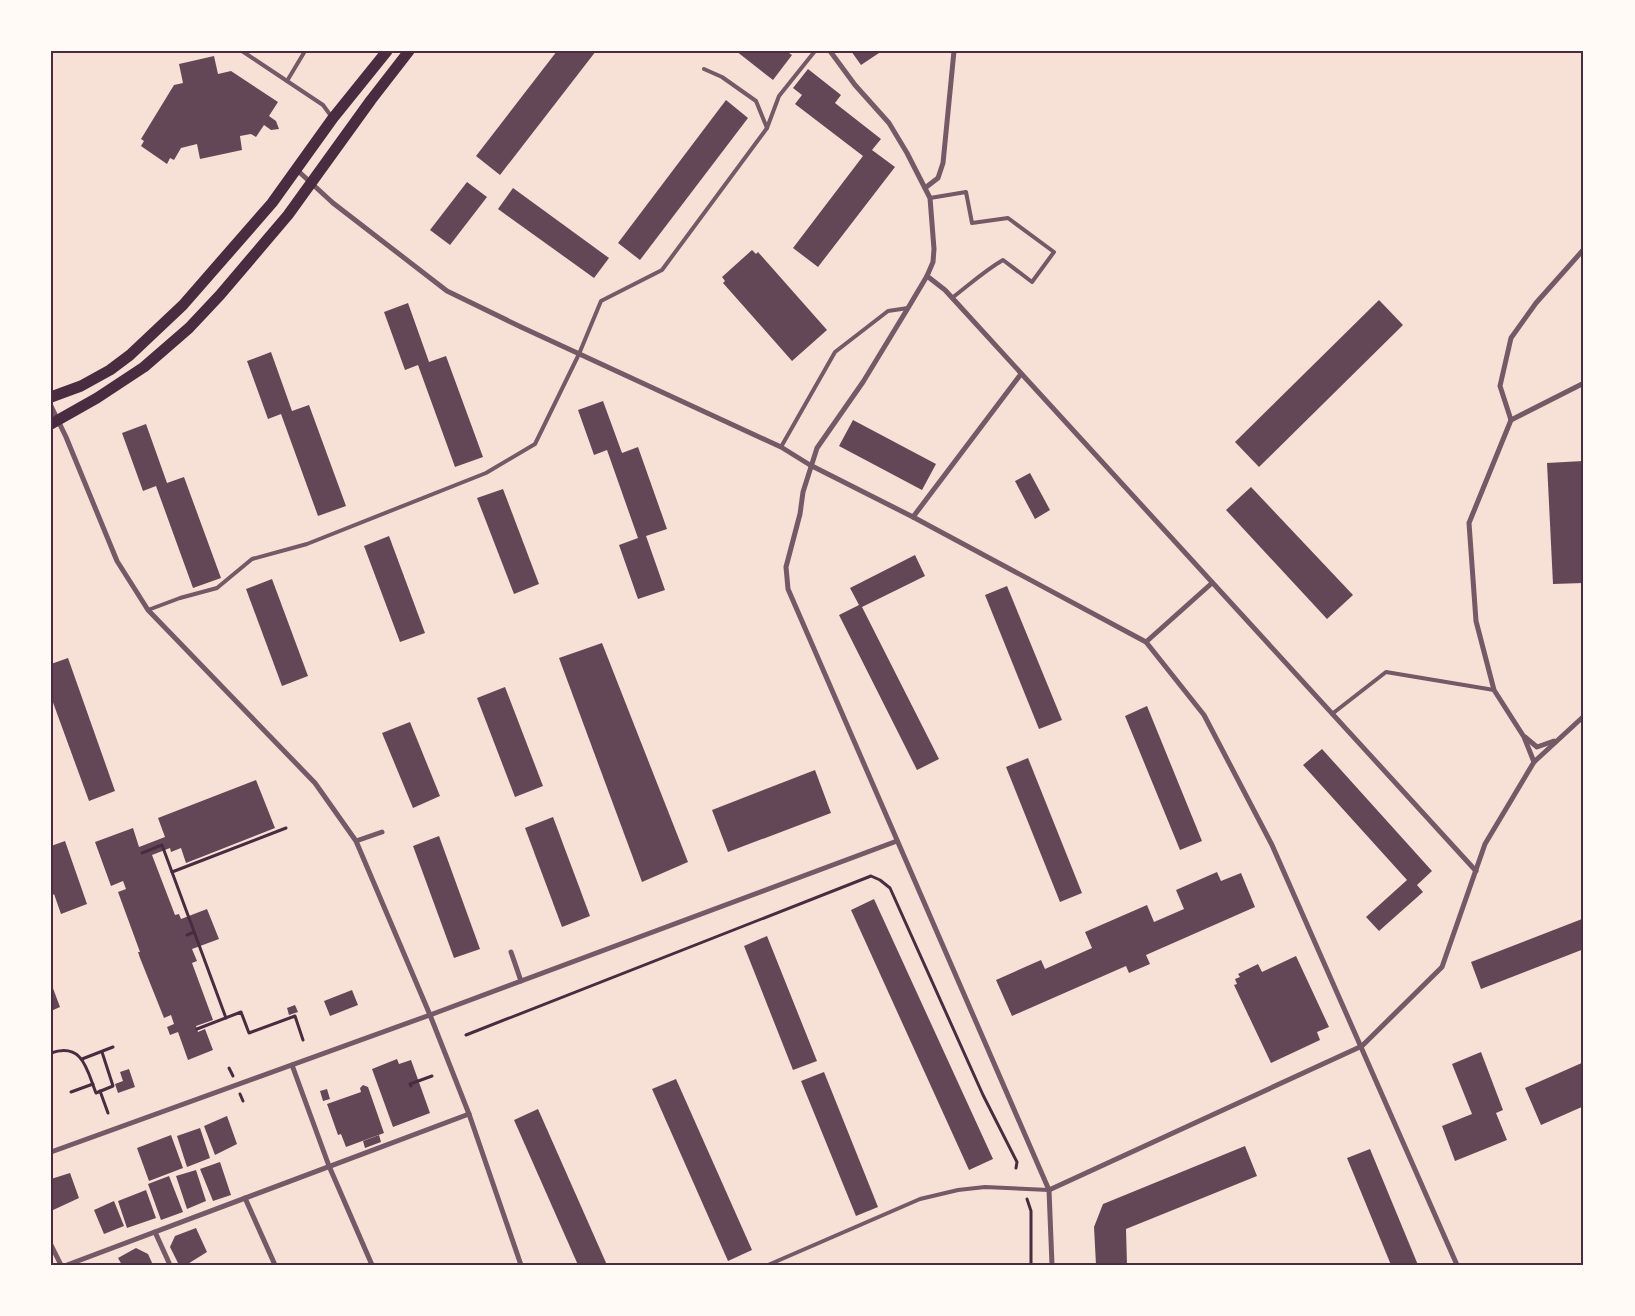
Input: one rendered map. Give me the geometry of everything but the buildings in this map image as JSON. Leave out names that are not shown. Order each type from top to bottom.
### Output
[{"type":"main road","points":[[51,397],[81,386],[110,370],[130,355],[183,305],[272,203],[333,118],[386,51]]},
{"type":"main road","points":[[54,423],[144,367],[189,328],[288,216],[409,51]]},
{"type":"street","points":[[830,51],[855,85],[888,123],[907,153],[930,198],[934,249],[933,262],[927,276],[863,382],[817,448],[810,465],[786,567],[788,589],[1049,1190],[1052,1265]]},
{"type":"street","points":[[925,188],[938,178],[943,163],[954,51]]},
{"type":"street","points":[[297,170],[333,203],[448,291],[781,447],[810,465],[913,517],[1146,642],[1204,715],[1272,844],[1457,1265]]},
{"type":"street","points":[[1534,762],[1524,737],[1494,690],[1476,621],[1470,523],[1511,420],[1500,386],[1511,338],[1536,303],[1584,249]]},
{"type":"street","points":[[927,276],[952,298],[1476,871]]},
{"type":"street","points":[[913,517],[1021,374]]},
{"type":"street","points":[[1511,420],[1584,383]]},
{"type":"street","points":[[51,406],[54,423],[66,437],[117,561],[148,610],[315,783],[356,841],[430,1015],[469,1114],[521,1265]]},
{"type":"street","points":[[1146,642],[1212,582]]},
{"type":"street","points":[[1049,1190],[1362,1046],[1442,967],[1485,844],[1534,762],[1584,716]]},
{"type":"street","points":[[1524,737],[1537,747],[1557,740]]},
{"type":"street","points":[[356,841],[382,832]]},
{"type":"street","points":[[51,1152],[430,1015],[897,841]]},
{"type":"street","points":[[511,952],[521,981]]},
{"type":"street","points":[[292,1065],[329,1166],[372,1265]]},
{"type":"street","points":[[67,1265],[469,1114]]},
{"type":"street","points":[[245,1198],[275,1265]]},
{"type":"street","points":[[155,1232],[170,1265]]},
{"type":"street","points":[[51,1245],[61,1265]]},
{"type":"lane","points":[[242,51],[323,105],[333,118]]},
{"type":"lane","points":[[287,81],[305,51]]},
{"type":"lane","points":[[148,610],[180,598],[217,588],[252,559],[307,544],[486,473],[534,444],[579,354],[601,301],[662,270],[767,128],[779,96],[814,51]]},
{"type":"lane","points":[[704,69],[722,77],[756,101],[767,128]]},
{"type":"lane","points":[[930,198],[966,192],[972,222],[1008,218],[1054,252],[1032,282],[1003,260],[984,271],[952,298]]},
{"type":"lane","points":[[781,447],[835,352],[888,311],[908,308]]},
{"type":"lane","points":[[1332,714],[1386,672],[1494,690]]},
{"type":"lane","points":[[768,1265],[920,1199],[958,1190],[985,1187],[1049,1190]]},
{"type":"path","points":[[172,872],[286,828]]},
{"type":"path","points":[[142,853],[162,845],[226,1018]]},
{"type":"path","points":[[466,1035],[872,876],[890,888],[983,1095],[1017,1162],[1016,1168]]},
{"type":"path","points":[[187,935],[194,932]]},
{"type":"path","points":[[197,1029],[241,1012],[249,1033],[295,1016],[304,1040]]},
{"type":"path","points":[[82,1059],[113,1047]]},
{"type":"path","points":[[51,1053],[68,1051],[75,1053],[82,1059],[88,1068],[96,1093],[114,1086],[102,1052]]},
{"type":"path","points":[[411,1086],[410,1084],[432,1076]]},
{"type":"path","points":[[71,1092],[93,1084]]},
{"type":"path","points":[[100,1091],[108,1113]]},
{"type":"path","points":[[1023,1198],[1029,1200],[1031,1211],[1031,1265]]}]
